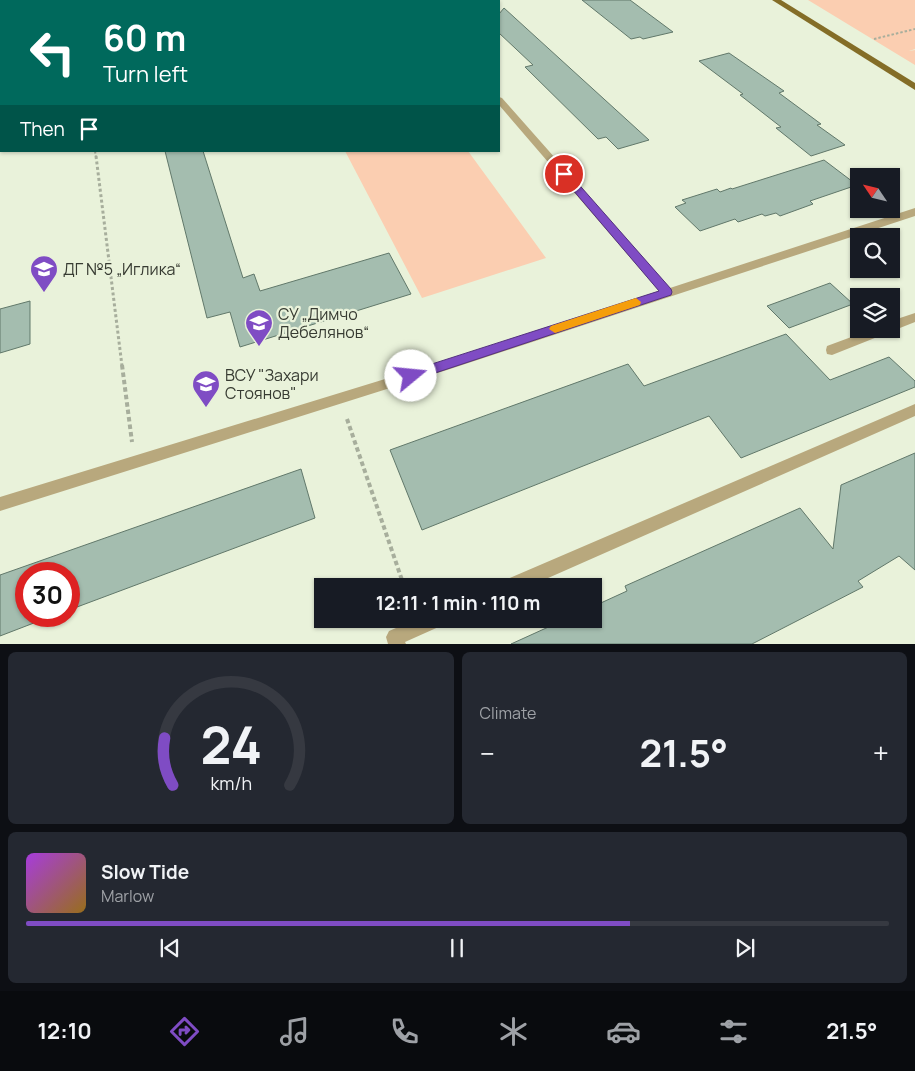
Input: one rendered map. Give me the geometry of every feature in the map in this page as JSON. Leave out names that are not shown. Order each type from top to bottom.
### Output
[{"type":"main road","points":[[776,0],[915,87]]},
{"type":"street","points":[[500,101],[667,292]]},
{"type":"street","points":[[0,504],[340,398],[915,212]]},
{"type":"street","points":[[900,322],[914,317]]},
{"type":"street","points":[[832,350],[862,338]]},
{"type":"street","points":[[529,578],[915,410]]},
{"type":"street","points":[[397,644],[395,637],[416,628]]},
{"type":"path","points":[[848,45],[915,29]]},
{"type":"path","points":[[95,152],[135,462]]},
{"type":"path","points":[[340,398],[401,578]]},
{"type":"shaded area","points":[[808,0],[915,0],[915,49],[909,51],[915,50],[915,65]]},
{"type":"shaded area","points":[[346,152],[469,152],[546,258],[422,298]]},
{"type":"building","points":[[582,0],[630,0],[673,32],[643,39],[640,37],[631,39]]},
{"type":"building","points":[[504,8],[649,140],[618,149],[606,137],[598,139],[525,67],[533,65],[500,34],[500,13]]},
{"type":"building","points":[[729,53],[784,91],[779,93],[821,124],[817,125],[845,145],[811,156],[776,128],[781,127],[740,95],[743,94],[699,61]]},
{"type":"building","points":[[165,152],[203,152],[243,278],[254,274],[260,291],[389,253],[411,294],[240,347],[230,312],[207,318]]},
{"type":"building","points":[[824,160],[850,180],[850,187],[810,201],[813,204],[780,216],[776,213],[765,216],[762,214],[738,222],[735,219],[700,231],[675,207],[686,203],[682,200],[717,189],[720,192]]},
{"type":"building","points":[[830,283],[850,301],[850,305],[789,328],[767,306]]},
{"type":"building","points":[[30,301],[30,344],[0,353],[0,309]]},
{"type":"building","points":[[786,334],[830,380],[889,357],[915,381],[915,387],[741,458],[709,416],[422,530],[390,450],[628,364],[644,386]]},
{"type":"building","points":[[915,453],[915,570],[899,556],[858,581],[863,587],[752,644],[511,644],[546,628],[602,628],[602,602],[627,591],[625,586],[800,508],[833,549],[841,485]]},
{"type":"building","points":[[301,469],[315,518],[80,606],[80,562],[37,562]]},
{"type":"building","points":[[15,570],[15,627],[23,627],[0,636],[0,575]]},
{"type":"slow traffic","points":[[555,329],[636,302]]},
{"type":"place","name":"ДГ №5 „Иглика“","points":[[44,293]]},
{"type":"place","name":"СУ „Димчо Дебелянов“","points":[[259,347]]},
{"type":"place","name":"ВСУ \"Захари Стоянов\"","points":[[206,408]]},
{"type":"route","points":[[411,376],[667,292],[564,174]]}]
